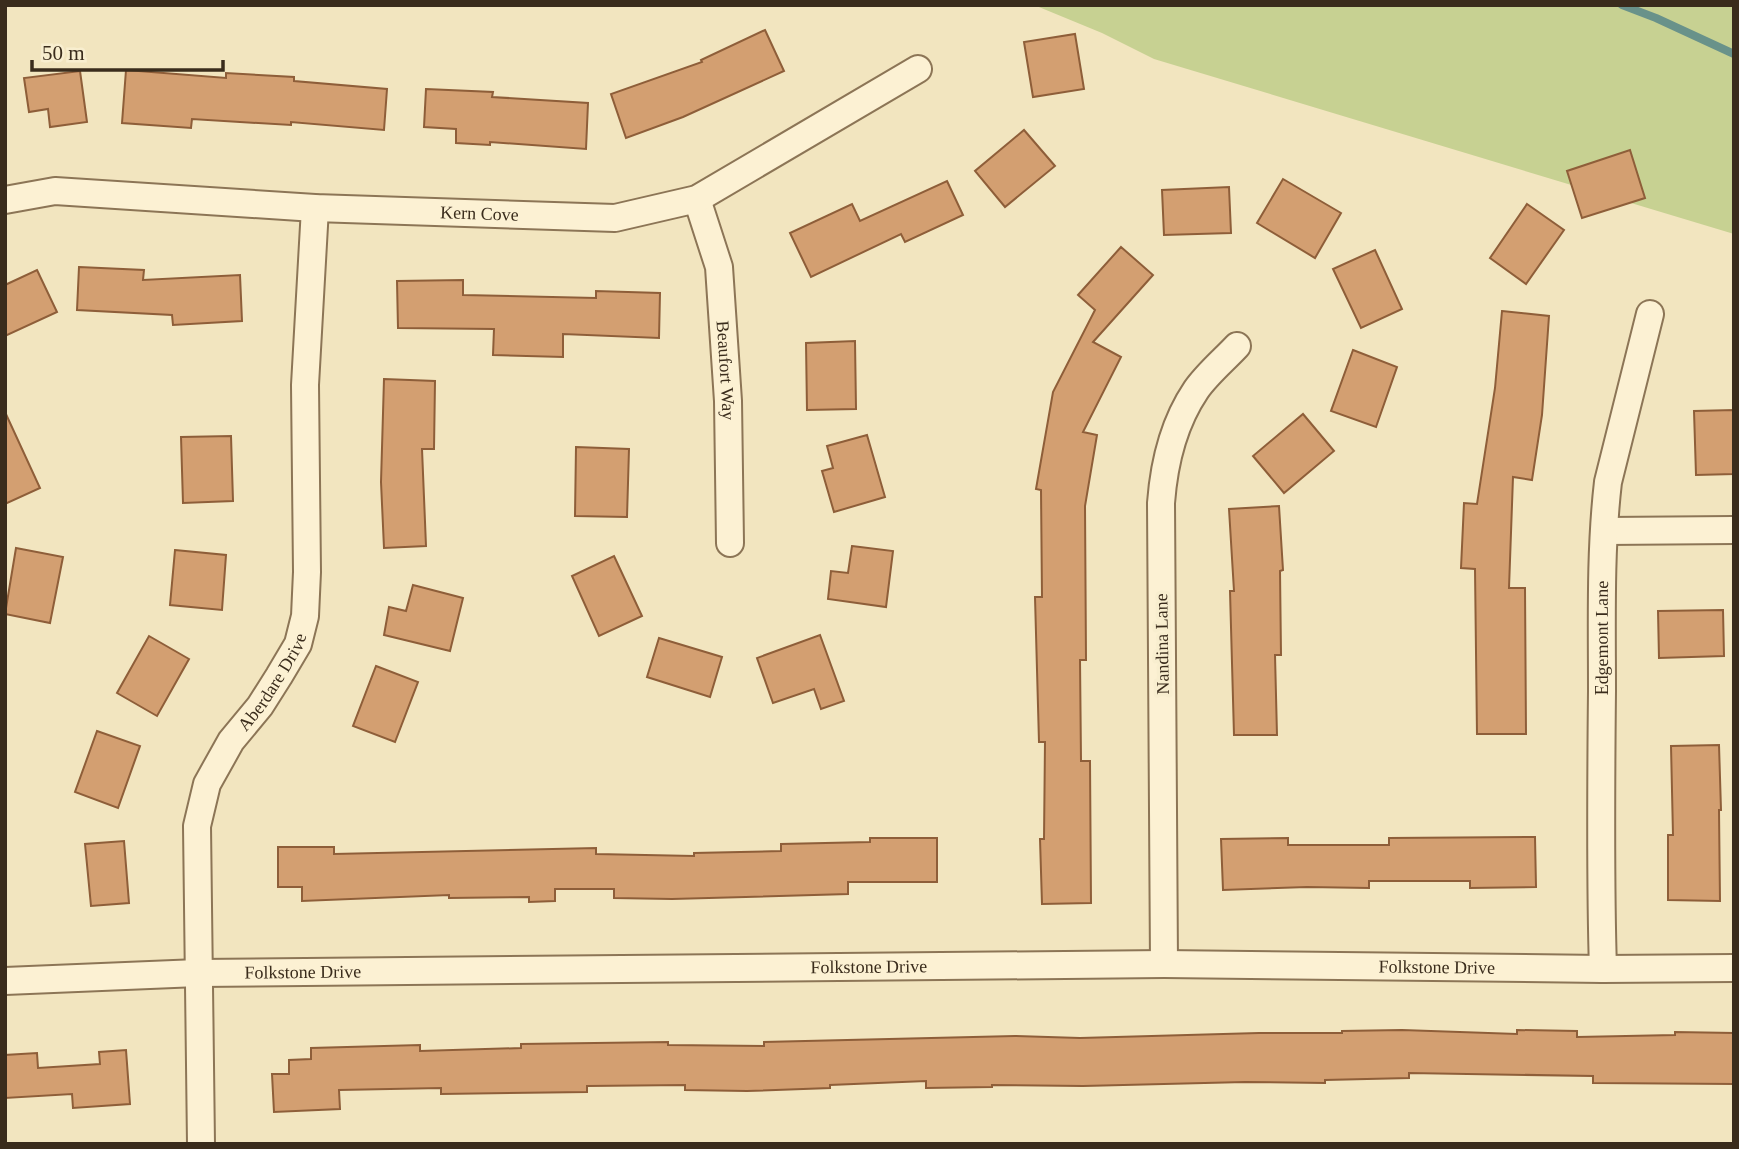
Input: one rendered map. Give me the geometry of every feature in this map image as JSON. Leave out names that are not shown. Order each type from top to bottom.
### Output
[{"type":"street","name":"Kern Cove","points":[[5,200],[55,191],[315,208],[615,218],[697,200],[918,68]]},
{"type":"street","name":"Beaufort Way","points":[[697,200],[719,267],[728,401],[730,543]]},
{"type":"street","name":"Aberdare Drive","points":[[201,1144],[197,826],[207,784],[231,741],[260,706],[298,644],[305,616],[306,384],[315,208]]},
{"type":"street","name":"Edgemont Lane","points":[[1603,969],[1602,582],[1608,482],[1650,314]]},
{"type":"street","name":"Nandina Lane","points":[[1164,964],[1163,476],[1171,442],[1196,390],[1237,346]]},
{"type":"street","points":[[1605,531],[1734,530]]},
{"type":"street","name":"Folkstone Drive","points":[[5,981],[198,973],[1164,964],[1734,968]]},
{"type":"green space","points":[[1034,5],[1734,5],[1734,234],[1154,59],[1102,33]]},
{"type":"building","points":[[765,30],[784,71],[683,117],[626,138],[611,94],[702,62],[701,60]]},
{"type":"building","points":[[1075,34],[1084,89],[1033,97],[1024,42]]},
{"type":"building","points":[[126,70],[226,78],[226,73],[294,77],[294,81],[387,89],[384,130],[291,122],[291,125],[192,119],[191,128],[122,123]]},
{"type":"building","points":[[80,71],[87,122],[50,127],[48,109],[29,112],[24,78]]},
{"type":"building","points":[[426,89],[493,92],[492,97],[588,103],[586,149],[490,142],[490,145],[456,143],[456,129],[424,127]]},
{"type":"building","points":[[1024,130],[1055,166],[1005,207],[975,171]]},
{"type":"building","points":[[1630,150],[1645,198],[1582,218],[1567,171]]},
{"type":"building","points":[[1283,179],[1341,213],[1315,258],[1257,223]]},
{"type":"building","points":[[947,181],[963,215],[905,242],[901,234],[811,277],[790,233],[852,204],[860,221]]},
{"type":"building","points":[[1229,187],[1231,233],[1164,235],[1162,190]]},
{"type":"building","points":[[1527,204],[1564,230],[1526,284],[1490,258]]},
{"type":"building","points":[[1121,247],[1153,275],[1093,342],[1121,357],[1083,432],[1097,435],[1085,506],[1086,660],[1080,660],[1081,761],[1090,761],[1091,903],[1042,904],[1040,839],[1044,839],[1045,742],[1039,742],[1035,597],[1042,597],[1041,490],[1036,489],[1053,392],[1095,310],[1078,295]]},
{"type":"building","points":[[1375,250],[1402,309],[1361,328],[1333,269]]},
{"type":"building","points":[[79,267],[144,270],[143,280],[240,275],[242,321],[173,325],[172,315],[77,310]]},
{"type":"building","points":[[37,270],[57,312],[5,336],[5,285]]},
{"type":"building","points":[[463,280],[463,295],[596,298],[596,291],[660,293],[659,338],[563,334],[563,357],[493,355],[494,329],[398,328],[397,281]]},
{"type":"building","points":[[1502,311],[1549,316],[1542,415],[1532,480],[1513,477],[1509,588],[1525,588],[1526,734],[1477,734],[1475,569],[1461,568],[1464,503],[1477,504],[1495,388]]},
{"type":"building","points":[[855,341],[856,409],[807,410],[806,343]]},
{"type":"building","points":[[1353,350],[1397,367],[1376,427],[1331,411]]},
{"type":"building","points":[[384,379],[435,381],[434,449],[422,449],[426,546],[384,548],[381,482]]},
{"type":"building","points":[[1734,410],[1734,474],[1696,475],[1694,411]]},
{"type":"building","points":[[5,412],[40,488],[5,504]]},
{"type":"building","points":[[1303,414],[1334,451],[1284,493],[1253,456]]},
{"type":"building","points":[[867,435],[885,497],[834,512],[822,471],[833,468],[827,446]]},
{"type":"building","points":[[231,436],[233,501],[183,503],[181,437]]},
{"type":"building","points":[[576,447],[629,449],[627,517],[575,516]]},
{"type":"building","points":[[1279,506],[1283,570],[1280,571],[1281,655],[1275,655],[1277,735],[1234,735],[1230,591],[1234,591],[1229,509]]},
{"type":"building","points":[[852,546],[893,551],[886,607],[828,599],[831,571],[848,573]]},
{"type":"building","points":[[16,548],[63,557],[50,623],[5,614]]},
{"type":"building","points":[[175,550],[226,555],[222,610],[170,605]]},
{"type":"building","points":[[614,556],[642,616],[599,636],[572,576]]},
{"type":"building","points":[[413,585],[463,598],[450,651],[384,635],[389,607],[406,611]]},
{"type":"building","points":[[1723,610],[1724,656],[1659,658],[1658,611]]},
{"type":"building","points":[[820,635],[844,701],[821,709],[814,689],[773,703],[757,658]]},
{"type":"building","points":[[149,636],[189,659],[157,716],[117,693]]},
{"type":"building","points":[[659,638],[722,657],[710,697],[647,677]]},
{"type":"building","points":[[376,666],[418,682],[395,742],[353,726]]},
{"type":"building","points":[[97,731],[140,746],[118,808],[75,792]]},
{"type":"building","points":[[1719,745],[1720,901],[1668,900],[1668,835],[1673,835],[1671,746]]},
{"type":"building","points":[[1535,837],[1536,887],[1470,888],[1470,881],[1369,881],[1369,888],[1223,890],[1221,839],[1288,838],[1288,845],[1389,845],[1389,838]]},
{"type":"building","points":[[870,838],[937,838],[937,882],[848,882],[848,894],[672,899],[614,898],[614,889],[555,889],[555,901],[529,902],[529,897],[449,898],[449,895],[302,901],[302,887],[278,887],[278,847],[334,847],[334,854],[596,848],[596,854],[694,856],[694,853],[781,851],[781,844],[870,842]]},
{"type":"building","points":[[124,841],[129,903],[91,906],[85,844]]},
{"type":"building","points":[[1402,1030],[1517,1034],[1517,1030],[1577,1031],[1577,1037],[1675,1035],[1675,1032],[1734,1033],[1734,1084],[1593,1083],[1593,1076],[1409,1073],[1409,1078],[1325,1080],[1325,1083],[992,1085],[926,1088],[926,1081],[747,1091],[685,1090],[685,1085],[587,1086],[587,1092],[441,1094],[441,1088],[339,1090],[340,1109],[274,1112],[272,1074],[289,1074],[289,1060],[311,1059],[311,1048],[420,1045],[420,1051],[521,1048],[521,1044],[668,1042],[668,1045],[764,1046],[764,1042]]},
{"type":"building","points":[[126,1050],[130,1104],[73,1108],[72,1094],[5,1098],[5,1055],[37,1053],[38,1068],[100,1064],[99,1052]]},
{"type":"waterway","points":[[1622,5],[1734,54]]}]
